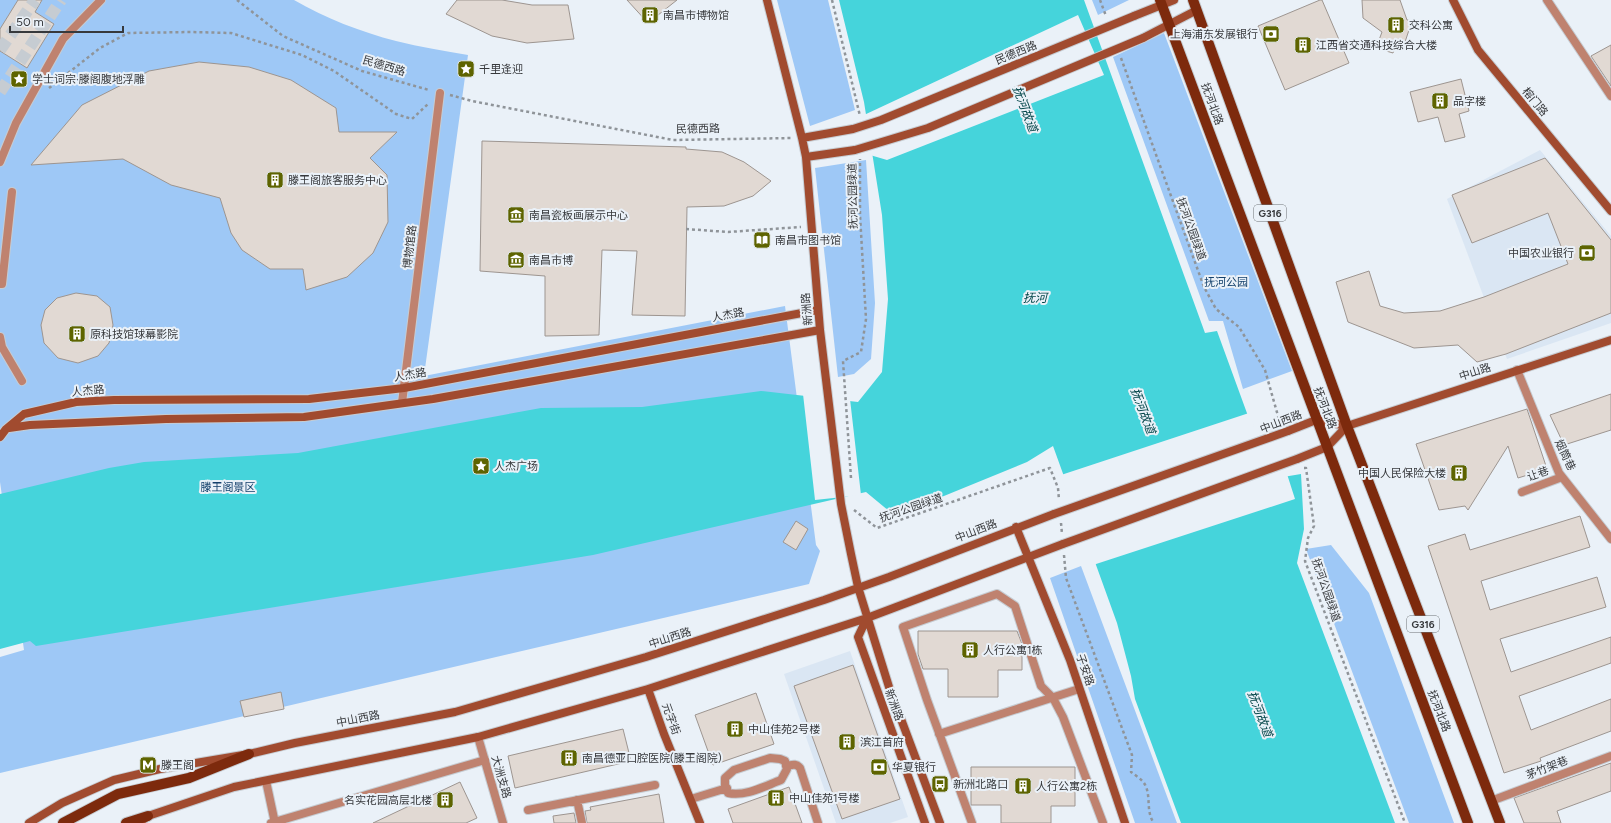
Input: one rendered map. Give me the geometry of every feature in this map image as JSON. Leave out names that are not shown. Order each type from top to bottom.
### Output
[{"type":"main road","name":"新洲路","points":[[767,0],[806,157],[818,310],[826,382],[841,504],[858,587],[889,687],[940,823]]},
{"type":"main road","name":"民德西路","points":[[802,138],[853,129],[881,120],[1134,16],[1161,2],[1174,0]]},
{"type":"main road","name":"榕门路","points":[[1453,0],[1478,50],[1611,210]]},
{"type":"main road","name":"抚河北路","points":[[1161,2],[1316,420],[1468,823]]},
{"type":"main road","name":"抚河北路","points":[[1195,5],[1347,426],[1500,823]]},
{"type":"main road","points":[[806,157],[858,151],[928,128],[1144,38],[1195,5]]},
{"type":"main road","name":"人杰路","points":[[0,437],[6,429],[24,414],[76,402],[114,400],[309,399],[404,388],[818,310]]},
{"type":"main road","points":[[6,429],[30,425],[166,419],[304,417],[433,399],[820,330]]},
{"type":"main road","name":"中山路","points":[[1347,426],[1611,340]]},
{"type":"main road","name":"中山西路","points":[[28,823],[62,803],[114,780],[160,769],[249,754],[295,743],[455,712],[646,657],[858,587],[1016,527],[1057,516],[1316,420],[1347,426]]},
{"type":"main road","points":[[126,823],[234,787],[478,737],[648,689],[867,618],[1063,544],[1327,448],[1347,426]]},
{"type":"main road","name":"子安路","points":[[1016,527],[1070,660],[1125,823]]},
{"type":"main road","name":"新洲路","points":[[867,618],[858,637],[925,823]]},
{"type":"main road","name":"元字街","points":[[648,689],[664,734],[700,823]]},
{"type":"main road","points":[[63,823],[118,794],[189,778],[249,754]]},
{"type":"main road","points":[[139,823],[148,816]]},
{"type":"street","points":[[0,162],[16,123],[62,39],[101,0]]},
{"type":"street","points":[[1547,0],[1611,96]]},
{"type":"street","name":"博物馆路","points":[[402,403],[440,93]]},
{"type":"street","points":[[0,284],[2,284],[12,192]]},
{"type":"street","points":[[0,337],[2,347],[22,381]]},
{"type":"street","name":"烟筒巷","points":[[1517,370],[1559,473],[1611,539]]},
{"type":"street","name":"让巷","points":[[1522,492],[1562,477]]},
{"type":"street","points":[[972,823],[939,734],[903,627],[997,594],[1015,606],[1041,686],[1053,698],[1063,717],[1103,823]]},
{"type":"street","points":[[939,734],[1079,689]]},
{"type":"street","name":"大洲支路","points":[[478,737],[503,823]]},
{"type":"street","name":"茅竹架巷","points":[[1491,801],[1611,756]]},
{"type":"street","points":[[770,758],[785,761],[786,766],[787,769],[781,780],[736,795],[728,793],[725,778],[734,770],[770,758]]},
{"type":"street","points":[[266,781],[274,823],[485,760]]},
{"type":"street","points":[[786,766],[794,764],[798,765],[800,768],[818,823]]},
{"type":"street","points":[[528,810],[655,785]]},
{"type":"street","points":[[690,799],[727,788]]},
{"type":"street","points":[[577,800],[582,823]]},
{"type":"path","name":"民德西路","points":[[237,0],[283,36],[362,71],[472,102],[673,140],[802,138]]},
{"type":"path","points":[[832,0],[860,112],[860,120]]},
{"type":"path","points":[[1100,0],[1108,22]]},
{"type":"path","points":[[45,92],[100,48],[128,33],[191,32],[231,33],[302,55],[334,71],[396,114],[412,119],[440,93]]},
{"type":"path","name":"抚河公园绿道","points":[[1118,52],[1204,287],[1216,309],[1239,327],[1265,370],[1285,431]]},
{"type":"path","name":"抚河公园绿道","points":[[852,486],[842,360],[861,352],[866,319],[858,151]]},
{"type":"path","points":[[686,229],[728,232],[811,226]]},
{"type":"path","name":"抚河公园绿道","points":[[853,510],[877,528],[1050,468],[1058,488],[1059,503]]},
{"type":"path","name":"抚河公园绿道","points":[[1299,468],[1306,468],[1314,526],[1308,538],[1305,561],[1405,823]]},
{"type":"path","points":[[1057,516],[1063,544],[1066,578],[1132,755],[1131,772],[1144,782],[1148,792],[1150,817],[1154,823]]},
{"type":"shaded area","name":"中国农业银行","points":[[1540,150],[1611,236],[1611,323],[1507,359],[1447,199]]},
{"type":"shaded area","name":"滨江首府","points":[[850,651],[908,817],[890,823],[836,823],[784,674]]},
{"type":"green space","name":"滕王阁景区","points":[[0,0],[294,0],[331,19],[370,33],[405,43],[468,55],[424,376],[785,306],[816,545],[820,551],[809,584],[0,773],[0,657],[24,650],[0,482]]},
{"type":"green space","points":[[777,0],[828,0],[855,110],[810,126]]},
{"type":"green space","points":[[1092,0],[1129,0],[1098,15]]},
{"type":"green space","name":"抚河公园","points":[[1164,33],[1292,371],[1243,389],[1223,321],[1209,321],[1113,57]]},
{"type":"green space","points":[[866,160],[875,303],[871,359],[854,374],[838,377],[815,168]]},
{"type":"green space","points":[[1331,545],[1369,593],[1454,823],[1409,823],[1306,549]]},
{"type":"green space","points":[[1081,566],[1177,823],[1135,823],[1050,578]]},
{"type":"water","name":"抚河","points":[[839,0],[1084,0],[1205,333],[1217,331],[1271,479],[1301,474],[1304,529],[1297,563],[1395,823],[1181,823],[1135,699],[1131,676],[1117,623],[1053,446],[1027,462],[895,516],[866,492],[593,555],[36,646],[30,641],[0,649],[0,494],[109,468],[144,462],[298,453],[541,408],[642,407],[761,391],[858,402],[882,372],[888,299],[882,215],[864,102]]},
{"type":"pier","points":[[1078,15],[1104,75],[887,160],[870,155],[864,115]]},
{"type":"pier","points":[[803,394],[850,399],[861,495],[815,500]]},
{"type":"pier","points":[[1249,413],[1272,477],[1287,474],[1295,499],[1093,565],[1061,475]]},
{"type":"building","points":[[18,0],[42,0],[35,12],[54,24],[27,68],[0,51],[0,29]]},
{"type":"building","points":[[457,0],[502,0],[532,5],[568,5],[574,39],[527,43],[492,36],[446,14]]},
{"type":"building","name":"南昌市博物馆","points":[[627,0],[677,0],[648,23]]},
{"type":"building","name":"江西省交通科技综合大楼","points":[[1322,0],[1349,63],[1285,90],[1258,26]]},
{"type":"building","name":"交科公寓","points":[[1362,0],[1400,0],[1407,20],[1412,21],[1405,42],[1398,39],[1393,53],[1376,48],[1382,32],[1363,18]]},
{"type":"building","points":[[1611,45],[1611,86],[1591,56]]},
{"type":"building","name":"滕王阁旅客服务中心","points":[[199,62],[249,67],[291,80],[336,108],[339,132],[397,132],[370,158],[387,175],[388,222],[373,253],[347,277],[306,290],[303,269],[270,269],[242,250],[231,233],[220,198],[171,185],[123,159],[31,165],[82,105],[149,71]]},
{"type":"building","name":"品字楼","points":[[1461,79],[1469,111],[1459,114],[1465,137],[1445,142],[1438,117],[1418,122],[1410,92]]},
{"type":"building","points":[[482,141],[686,147],[686,149],[722,152],[744,162],[771,181],[753,196],[724,206],[687,207],[685,316],[632,315],[637,251],[602,250],[599,335],[545,336],[545,276],[480,271]]},
{"type":"building","name":"中国农业银行","points":[[1545,158],[1611,240],[1611,313],[1506,354],[1477,362],[1458,345],[1414,348],[1348,322],[1336,282],[1369,271],[1380,306],[1404,313],[1440,311],[1484,297],[1568,264],[1548,213],[1472,243],[1452,195]]},
{"type":"building","name":"原科技馆球幕影院","points":[[76,293],[97,296],[110,307],[113,325],[109,343],[98,356],[78,363],[58,358],[44,343],[41,325],[45,310],[57,298]]},
{"type":"building","points":[[1611,394],[1611,430],[1564,445],[1550,415]]},
{"type":"building","points":[[1527,409],[1547,469],[1518,478],[1508,446],[1468,510],[1465,506],[1439,510],[1416,444]]},
{"type":"building","points":[[1580,516],[1590,547],[1481,581],[1490,610],[1597,577],[1606,607],[1500,639],[1511,672],[1611,637],[1611,663],[1519,696],[1531,730],[1611,699],[1611,731],[1540,758],[1541,761],[1504,773],[1428,546],[1465,534],[1470,550]]},
{"type":"building","points":[[796,521],[808,529],[796,550],[783,542]]},
{"type":"building","name":"人行公寓1栋","points":[[918,631],[1017,631],[1022,644],[1022,670],[998,670],[998,697],[948,697],[948,669],[923,669],[918,654]]},
{"type":"building","name":"滨江首府","points":[[853,665],[900,799],[842,819],[794,686]]},
{"type":"building","points":[[281,692],[284,709],[244,717],[240,701]]},
{"type":"building","name":"中山佳苑2号楼","points":[[756,693],[774,744],[713,765],[695,715]]},
{"type":"building","name":"南昌德亚口腔医院(滕王阁院)","points":[[623,729],[631,761],[515,788],[508,756]]},
{"type":"building","points":[[1611,763],[1611,791],[1557,811],[1561,823],[1524,823],[1514,798]]},
{"type":"building","name":"人行公寓2栋","points":[[971,767],[1075,767],[1075,806],[1051,806],[1051,823],[1001,823],[1001,805],[971,805]]},
{"type":"building","name":"名实花园高层北楼","points":[[460,782],[477,818],[466,823],[373,823]]},
{"type":"building","name":"中山佳苑1号楼","points":[[789,787],[802,823],[733,823],[728,809]]},
{"type":"building","points":[[659,794],[664,823],[587,823],[585,811],[591,810],[590,807]]},
{"type":"building","points":[[574,813],[576,823],[554,823],[553,816]]},
{"type":"tunnel","points":[[0,50],[35,0]]},
{"type":"tunnel","points":[[0,92],[61,0]]},
{"type":"place","name":"南昌市博物馆","points":[[650,15]]},
{"type":"place","name":"交科公寓","points":[[1396,25]]},
{"type":"place","name":"上海浦东发展银行","points":[[1271,34]]},
{"type":"place","name":"江西省交通科技综合大楼","points":[[1303,45]]},
{"type":"place","name":"千里逢迎","points":[[466,69]]},
{"type":"place","name":"学士词宗·滕阁腹地浮雕","points":[[19,79]]},
{"type":"place","name":"品字楼","points":[[1440,101]]},
{"type":"place","name":"滕王阁旅客服务中心","points":[[275,180]]},
{"type":"place","name":"南昌瓷板画展示中心","points":[[516,215]]},
{"type":"place","name":"南昌市图书馆","points":[[762,240]]},
{"type":"place","name":"中国农业银行","points":[[1587,253]]},
{"type":"place","name":"南昌市博","points":[[516,260]]},
{"type":"place","name":"原科技馆球幕影院","points":[[77,334]]},
{"type":"place","name":"人杰广场","points":[[481,466]]},
{"type":"place","name":"中国人民保险大楼","points":[[1459,473]]},
{"type":"place","name":"人行公寓1栋","points":[[970,650]]},
{"type":"place","name":"中山佳苑2号楼","points":[[735,729]]},
{"type":"place","name":"滨江首府","points":[[847,742]]},
{"type":"place","name":"南昌德亚口腔医院(滕王阁院)","points":[[569,758]]},
{"type":"place","name":"滕王阁","points":[[148,765]]},
{"type":"place","name":"华夏银行","points":[[879,767]]},
{"type":"place","name":"新洲北路口","points":[[940,784]]},
{"type":"place","name":"人行公寓2栋","points":[[1023,786]]},
{"type":"place","name":"中山佳苑1号楼","points":[[776,798]]},
{"type":"place","name":"名实花园高层北楼","points":[[445,800]]},
{"type":"water label","name":"抚河故道","points":[[1025,109]]},
{"type":"water label","name":"抚河故道","points":[[1143,411]]},
{"type":"water label","name":"抚河故道","points":[[1260,714]]}]
